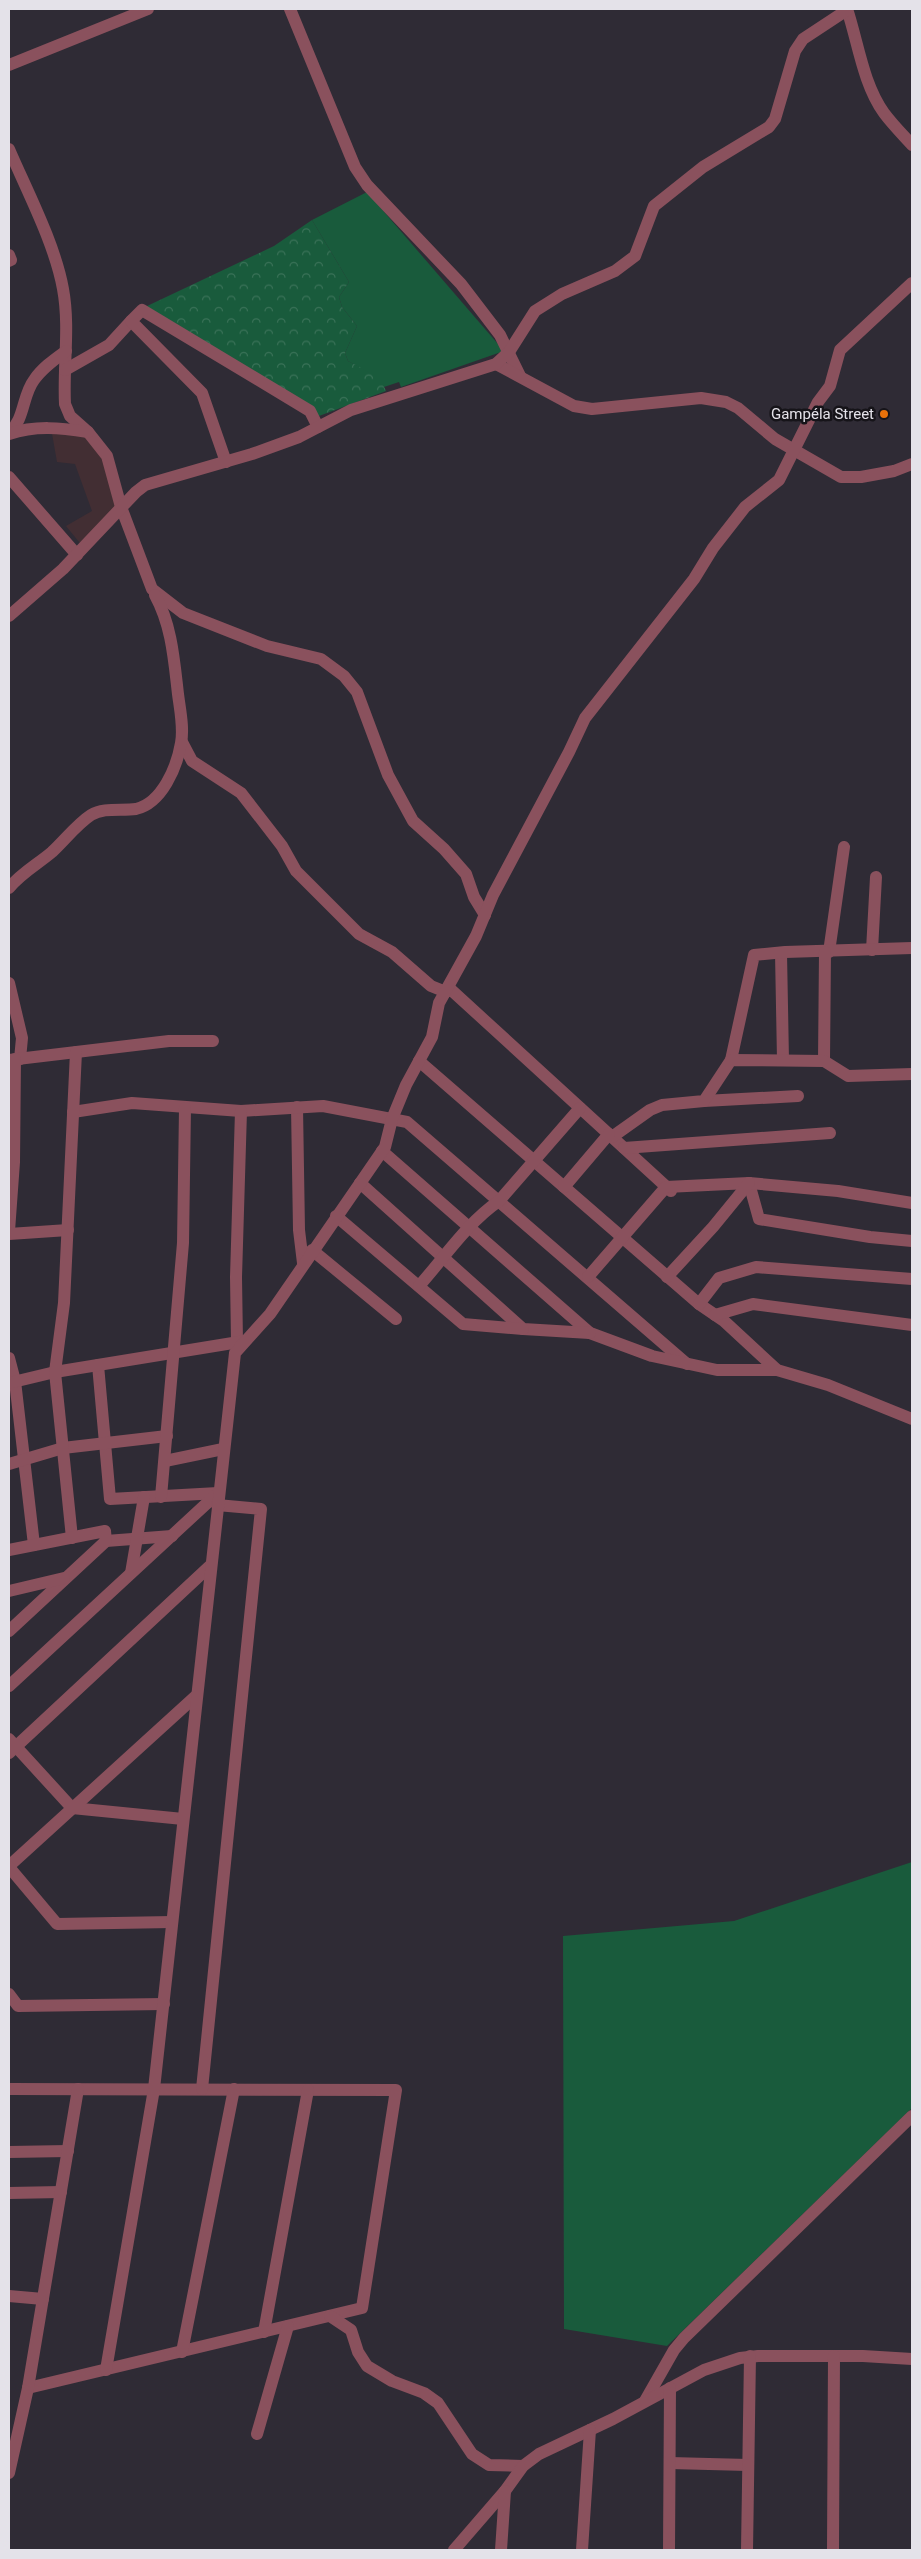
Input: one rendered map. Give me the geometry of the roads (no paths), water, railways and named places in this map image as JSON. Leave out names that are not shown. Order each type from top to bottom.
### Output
[{"type":"street","points":[[9,65],[148,9]]},
{"type":"street","points":[[290,9],[355,167],[367,186],[461,284],[500,335],[520,376]]},
{"type":"street","points":[[9,616],[77,555],[121,507],[145,485],[226,462],[299,437],[351,410],[496,364],[509,352],[535,311],[562,294],[615,271],[636,256],[654,206],[703,167],[769,127],[775,118],[794,51],[803,39],[847,9],[866,73],[876,98],[884,113],[912,145]]},
{"type":"street","points":[[9,149],[58,270],[67,325],[65,404],[70,416],[88,432],[107,456],[121,507],[152,589],[166,614],[171,638],[182,742],[176,766],[160,792],[145,805],[136,808],[101,811],[90,815],[51,853],[17,877],[9,888]]},
{"type":"street","points":[[9,255],[11,260],[9,261]]},
{"type":"street","points":[[106,2370],[154,2089],[223,1449],[235,1354],[241,1342],[270,1314],[303,1262],[382,1151],[406,1084],[432,1037],[439,1003],[476,936],[585,718],[694,579],[744,507],[780,480],[818,402],[830,386],[840,350],[912,283]]},
{"type":"street","points":[[65,370],[109,344],[142,310],[310,412],[318,427]]},
{"type":"street","points":[[131,321],[202,392],[226,462]]},
{"type":"street","points":[[9,433],[20,418],[32,381],[43,369],[66,351]]},
{"type":"street","points":[[496,364],[574,406],[592,409],[701,398],[726,402],[738,408],[793,451],[840,476],[861,477],[894,471],[912,464]]},
{"type":"street","points":[[9,433],[24,429],[58,427],[88,432]]},
{"type":"street","points":[[9,477],[77,555]]},
{"type":"street","points":[[152,589],[183,613],[267,646],[321,659],[344,676],[357,692],[388,775],[414,821],[444,849],[466,874],[474,897],[485,915]]},
{"type":"street","points":[[182,742],[192,761],[240,793],[282,846],[296,872],[359,934],[392,952],[431,986],[447,990],[671,1191]]},
{"type":"street","points":[[824,1061],[827,952],[844,847]]},
{"type":"street","points":[[872,950],[876,877]]},
{"type":"street","points":[[704,1101],[731,1060],[754,956],[781,952],[912,948]]},
{"type":"street","points":[[781,952],[782,1060]]},
{"type":"street","points":[[9,984],[22,1038],[15,1059],[9,1233],[68,1230]]},
{"type":"street","points":[[15,1059],[169,1041],[213,1041]]},
{"type":"street","points":[[72,1538],[55,1372],[64,1303],[76,1052]]},
{"type":"street","points":[[731,1060],[824,1061],[848,1076],[912,1074]]},
{"type":"street","points":[[419,1061],[777,1370]]},
{"type":"street","points":[[564,1187],[611,1136],[650,1110],[662,1105],[798,1096]]},
{"type":"street","points":[[73,1112],[132,1103],[241,1111],[324,1106],[407,1122],[687,1364]]},
{"type":"street","points":[[297,1107],[298,1230],[303,1262]]},
{"type":"street","points":[[162,1496],[183,1242],[184,1108]]},
{"type":"street","points":[[419,1286],[470,1228],[489,1208],[499,1201],[580,1108]]},
{"type":"street","points":[[241,1111],[236,1277],[241,1342]]},
{"type":"street","points":[[624,1148],[830,1133]]},
{"type":"street","points":[[382,1151],[590,1333]]},
{"type":"street","points":[[360,1183],[523,1329]]},
{"type":"street","points":[[588,1277],[623,1238],[671,1191],[749,1183],[838,1191],[912,1203]]},
{"type":"street","points":[[749,1183],[759,1219],[870,1237],[912,1241]]},
{"type":"street","points":[[667,1277],[749,1183]]},
{"type":"street","points":[[336,1216],[463,1324],[590,1333],[652,1356],[716,1370],[777,1370],[828,1385],[912,1419]]},
{"type":"street","points":[[312,1250],[396,1319]]},
{"type":"street","points":[[699,1304],[719,1278],[756,1267],[912,1279]]},
{"type":"street","points":[[715,1315],[753,1304],[912,1325]]},
{"type":"street","points":[[12,1382],[55,1372],[241,1342]]},
{"type":"street","points":[[9,1358],[34,1545]]},
{"type":"street","points":[[98,1365],[110,1499],[162,1496],[218,1499],[261,1509],[202,2089]]},
{"type":"street","points":[[9,1464],[24,1462],[63,1448],[167,1436]]},
{"type":"street","points":[[164,1461],[223,1449]]},
{"type":"street","points":[[132,1573],[144,1497]]},
{"type":"street","points":[[9,1686],[172,1536],[218,1499]]},
{"type":"street","points":[[9,1550],[104,1531],[106,1541]]},
{"type":"street","points":[[9,1631],[106,1541],[172,1536]]},
{"type":"street","points":[[183,1819],[72,1808],[11,1746],[211,1565]]},
{"type":"street","points":[[9,1591],[64,1578]]},
{"type":"street","points":[[172,1922],[57,1924],[9,1867],[197,1695]]},
{"type":"street","points":[[9,1994],[18,2006],[164,2004]]},
{"type":"street","points":[[9,2089],[396,2090],[362,2308],[28,2388]]},
{"type":"street","points":[[9,2473],[12,2446],[28,2388],[78,2089]]},
{"type":"street","points":[[182,2352],[234,2089]]},
{"type":"street","points":[[264,2332],[308,2090]]},
{"type":"street","points":[[644,2402],[674,2350],[684,2338],[912,2116]]},
{"type":"street","points":[[9,2152],[68,2151]]},
{"type":"street","points":[[9,2193],[61,2192]]},
{"type":"street","points":[[9,2296],[43,2299]]},
{"type":"street","points":[[330,2316],[351,2330],[358,2352],[366,2366],[392,2381],[424,2393],[438,2403],[472,2454],[490,2465],[523,2466]]},
{"type":"street","points":[[257,2434],[288,2326]]},
{"type":"street","points":[[747,2550],[750,2356]]},
{"type":"street","points":[[454,2550],[505,2492],[523,2466],[539,2454],[590,2430],[704,2370],[750,2356],[834,2356],[912,2359]]},
{"type":"street","points":[[833,2550],[834,2356]]},
{"type":"street","points":[[669,2550],[670,2388]]},
{"type":"street","points":[[582,2550],[590,2430]]},
{"type":"street","points":[[670,2463],[748,2465]]},
{"type":"street","points":[[501,2550],[505,2492]]},
{"type":"place","name":"Gampéla Street","points":[[884,414]]}]
